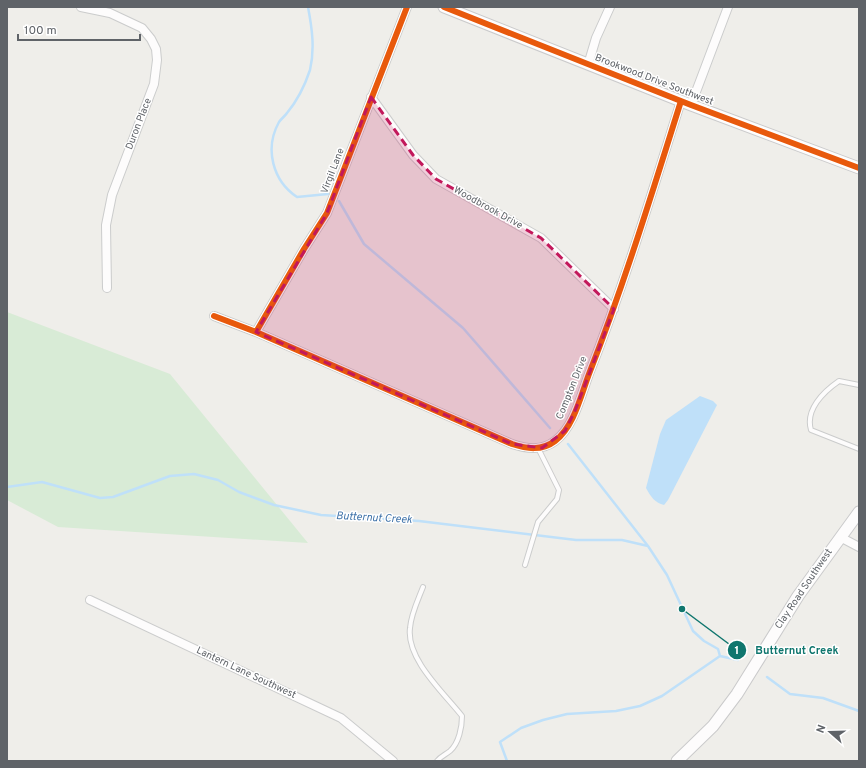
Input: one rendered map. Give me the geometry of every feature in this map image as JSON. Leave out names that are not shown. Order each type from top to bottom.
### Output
[{"type":"street","name":"Duron Place","points":[[81,7],[110,13],[142,28],[152,40],[156,55],[156,73],[154,84],[112,195],[106,225],[107,288]]},
{"type":"street","name":"Virgil Lane","points":[[256,332],[304,249],[327,213],[407,7]]},
{"type":"street","name":"Brookwood Drive Southwest","points":[[444,7],[588,65],[859,168]]},
{"type":"street","points":[[588,65],[596,38],[610,7]]},
{"type":"street","name":"Compton Drive","points":[[214,316],[256,332],[512,444],[523,448],[538,448],[556,441],[565,431],[575,411],[614,309],[686,103],[728,7]]},
{"type":"street","name":"Woodbrook Drive","points":[[371,97],[412,155],[431,175],[541,238],[614,309]]},
{"type":"street","name":"Clay Road Southwest","points":[[677,761],[713,726],[737,694],[798,596],[859,512]]},
{"type":"street","points":[[840,537],[859,547]]},
{"type":"street","name":"Lantern Lane Southwest","points":[[90,600],[341,718],[393,761]]},
{"type":"lane","points":[[859,385],[839,381],[828,388],[815,405],[808,421],[811,430],[859,449]]},
{"type":"lane","points":[[525,565],[538,522],[557,499],[559,490],[538,448]]},
{"type":"lane","points":[[422,587],[409,629],[411,641],[426,673],[462,716],[461,729],[454,745],[450,751],[441,756],[437,761]]},
{"type":"highlighted area","points":[[371,97],[413,155],[436,179],[541,238],[614,309],[575,411],[565,431],[542,448],[512,444],[256,332],[327,213]]},
{"type":"green space","points":[[7,312],[170,374],[308,543],[58,527],[7,500]]},
{"type":"water","points":[[700,396],[713,401],[717,405],[668,500],[664,505],[658,503],[646,488],[660,434],[666,420]]},
{"type":"waterway","points":[[308,7],[311,23],[312,62],[303,87],[291,108],[279,122],[274,132],[272,143],[273,164],[282,182],[297,197],[328,194]]},
{"type":"waterway","points":[[339,201],[364,244],[463,328],[550,428]]},
{"type":"waterway","name":"Butternut Creek","points":[[568,444],[648,546],[667,575],[693,631],[704,641],[718,649],[720,656]]},
{"type":"waterway","name":"Butternut Creek","points":[[7,487],[42,482],[100,498],[113,497],[170,476],[194,474],[218,480],[239,492],[274,505],[321,515],[419,521],[576,540],[622,540],[648,546]]},
{"type":"waterway","name":"Butternut Creek","points":[[720,656],[738,660]]},
{"type":"waterway","points":[[507,761],[500,742],[521,728],[543,720],[567,714],[616,711],[640,706],[662,696],[720,656]]},
{"type":"waterway","name":"Butternut Creek","points":[[767,677],[790,694],[823,698],[859,711]]},
{"type":"cycle path","points":[[256,332],[304,249],[327,213],[407,7]]},
{"type":"cycle path","points":[[444,7],[691,105],[859,168]]},
{"type":"cycle path","points":[[214,316],[256,332],[512,444],[534,448],[540,448],[550,444],[562,435],[567,428],[580,401],[626,273],[681,101]]},
{"type":"place","name":"Butternut Creek","points":[[682,609]]}]
